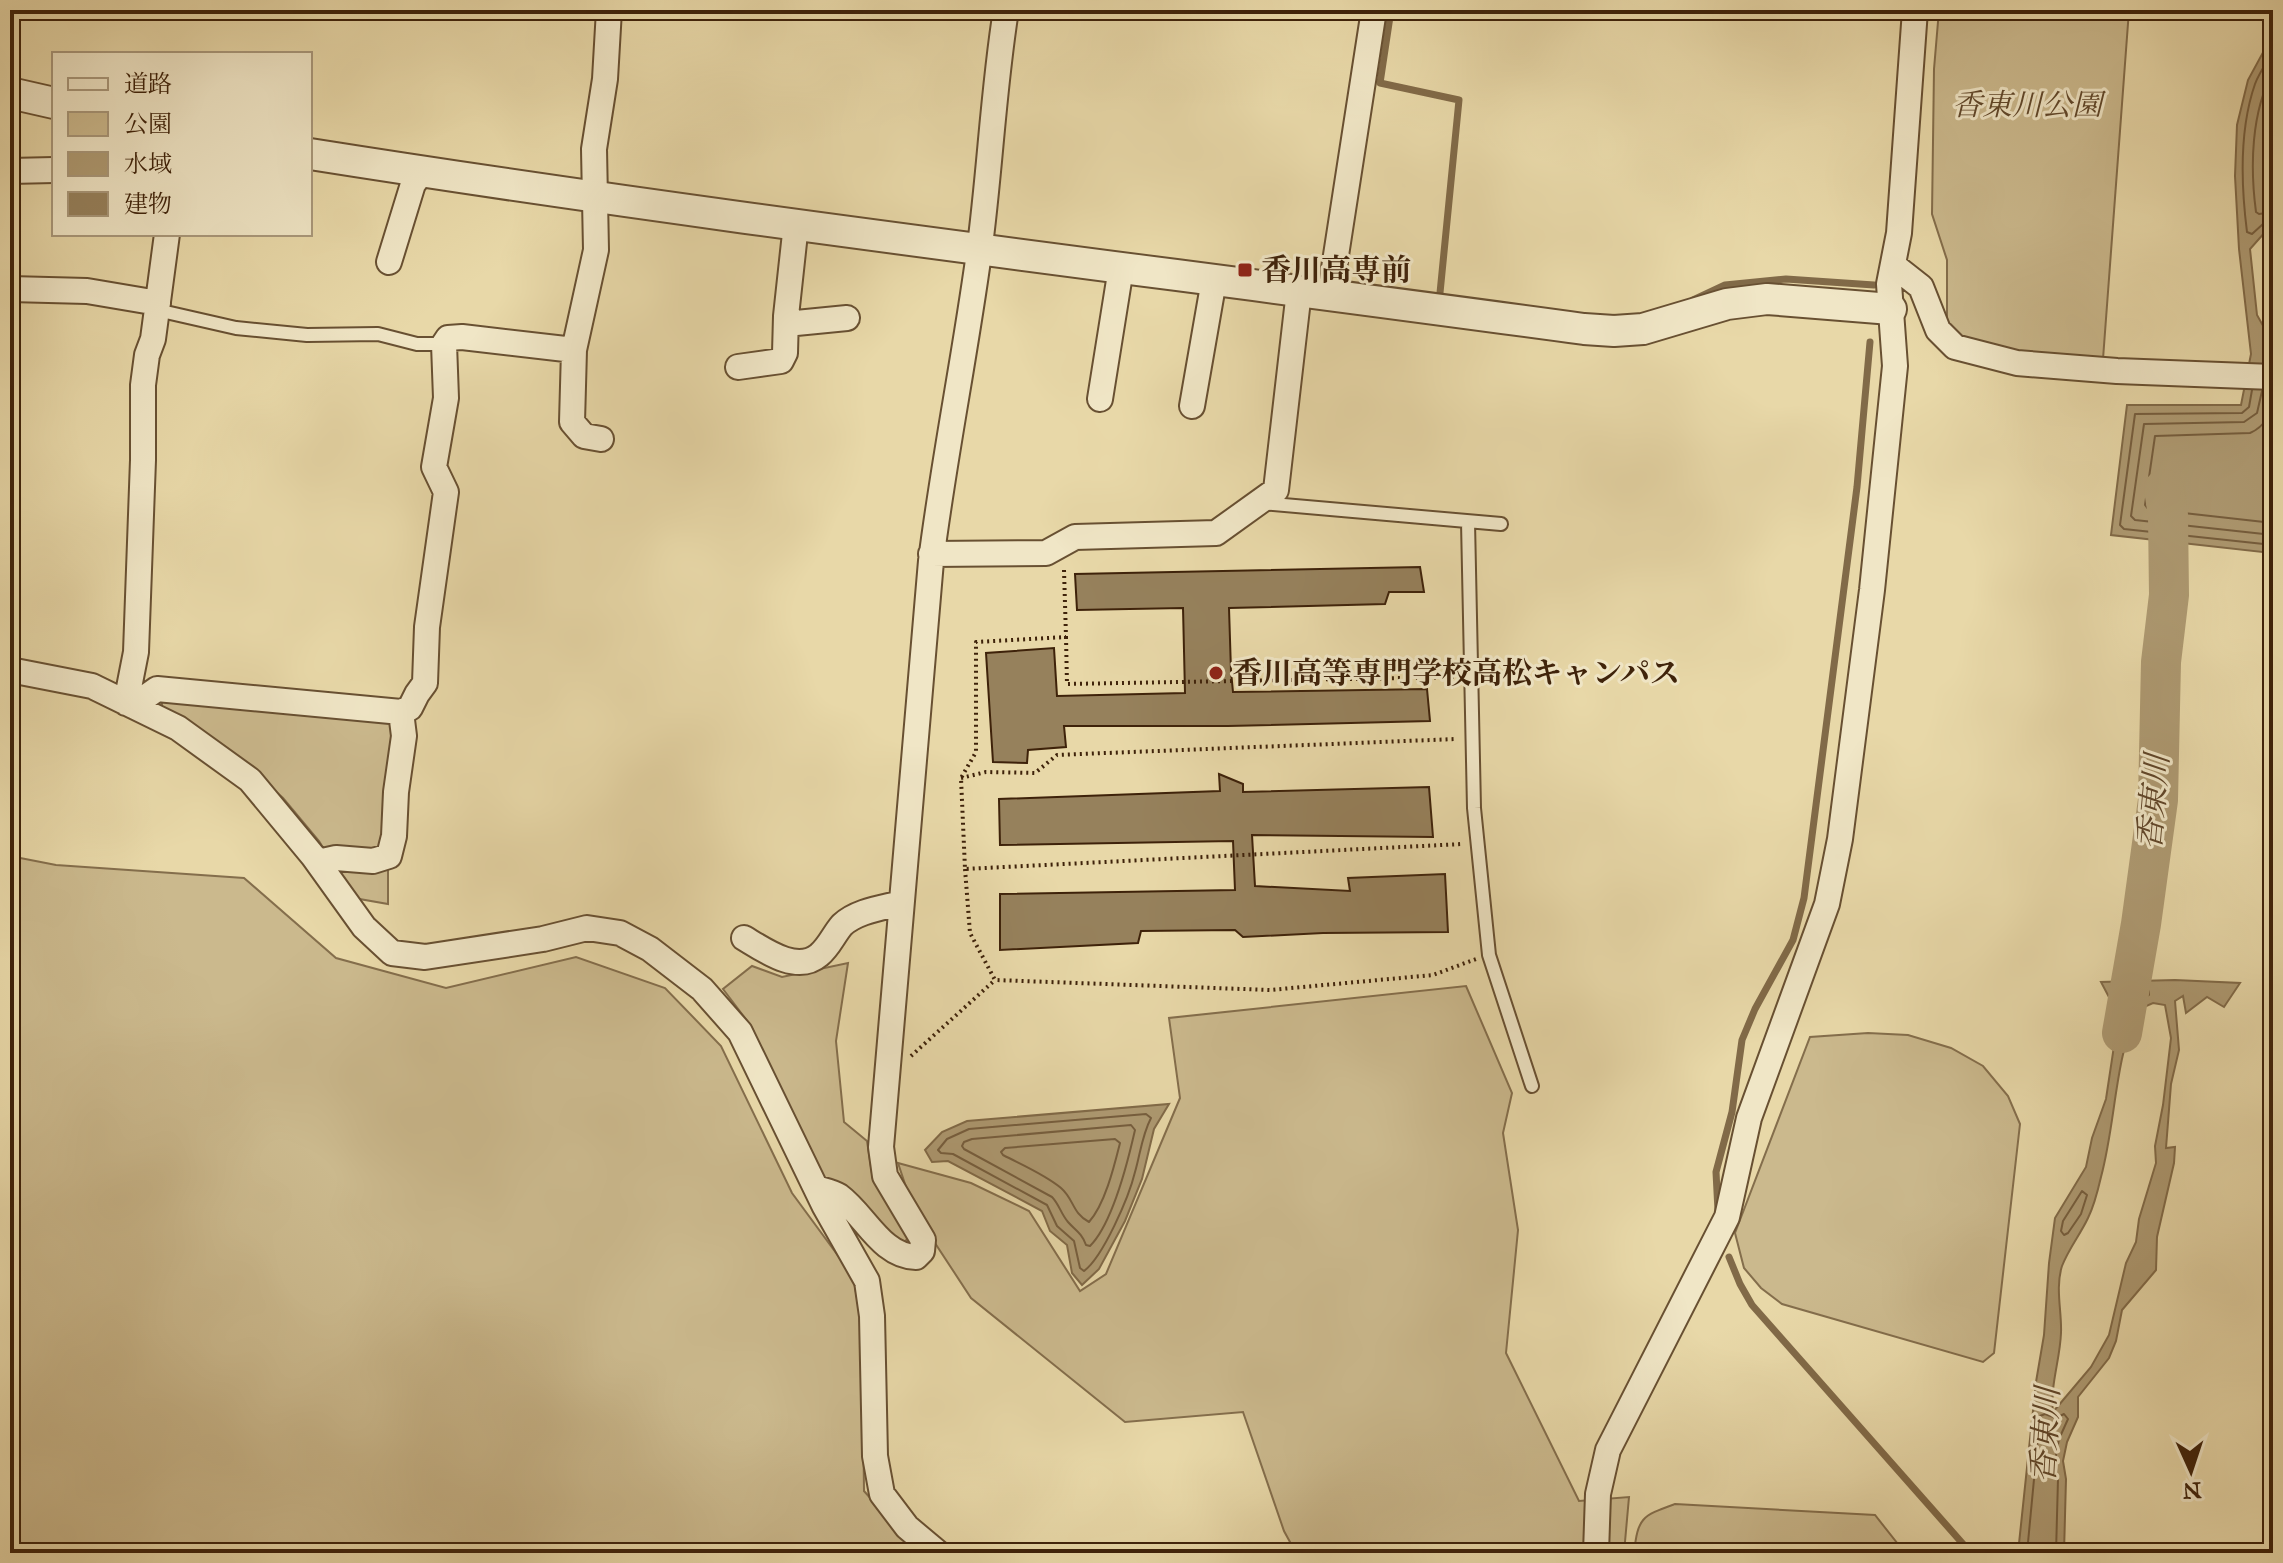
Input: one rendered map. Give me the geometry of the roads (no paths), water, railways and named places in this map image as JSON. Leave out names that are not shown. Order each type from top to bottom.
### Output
[{"type":"street","points":[[601,439],[584,436],[572,422],[574,350],[596,250],[594,149],[605,79],[609,10]]},
{"type":"street","points":[[816,1188],[838,1195],[892,1250],[905,1257],[916,1257],[922,1251],[923,1240],[885,1176],[881,1147],[931,554],[979,249],[1006,10]]},
{"type":"street","points":[[1330,294],[1374,10]]},
{"type":"street","points":[[1596,1553],[1598,1494],[1608,1450],[1727,1217],[1749,1118],[1827,904],[1840,839],[1872,590],[1895,366],[1889,284],[1899,233],[1915,10]]},
{"type":"street","points":[[10,93],[52,103]]},
{"type":"street","points":[[312,154],[796,224],[1584,329],[1643,329],[1727,304],[1767,299],[1891,309]]},
{"type":"street","points":[[10,171],[52,170]]},
{"type":"street","points":[[389,262],[413,184],[422,172]]},
{"type":"street","points":[[738,367],[781,361],[785,353],[796,224]]},
{"type":"street","points":[[130,704],[136,652],[143,385],[147,355],[153,339],[167,236]]},
{"type":"street","points":[[1893,265],[1921,287],[1938,330],[1955,347],[2017,363],[2117,371],[2273,377]]},
{"type":"street","points":[[1100,399],[1121,268]]},
{"type":"street","points":[[1192,406],[1214,280]]},
{"type":"street","points":[[10,289],[87,291],[157,307]]},
{"type":"street","points":[[931,554],[1046,553],[1075,537],[1216,533],[1258,503],[1276,490],[1299,291]]},
{"type":"street","points":[[786,324],[847,318]]},
{"type":"street","points":[[130,704],[157,689],[401,712],[410,708],[425,683],[427,627],[446,492],[434,467],[446,398],[444,344],[448,338],[462,337],[574,350]]},
{"type":"street","points":[[10,670],[92,686],[178,728],[250,780],[318,862],[364,927],[392,953],[425,957],[543,939],[587,928],[620,933],[650,949],[702,989],[740,1032],[816,1188],[867,1281],[872,1316],[875,1456],[882,1494],[907,1527],[938,1553]]},
{"type":"street","points":[[318,862],[336,858],[373,861],[389,856],[394,836],[404,736],[401,712]]},
{"type":"street","points":[[744,938],[783,959],[799,962],[818,957],[844,923],[866,912],[901,903]]},
{"type":"lane","points":[[157,307],[236,328],[307,335],[378,334],[417,344],[444,344]]},
{"type":"lane","points":[[1258,503],[1501,524]]},
{"type":"lane","points":[[1468,522],[1474,808],[1489,955],[1532,1086]]},
{"type":"water","points":[[2273,20],[2273,229],[2266,231],[2250,249],[2257,315],[2271,340],[2271,553],[2111,535],[2127,405],[2241,405],[2251,354],[2239,249],[2235,176],[2237,125],[2248,80],[2266,47]]},
{"type":"water","points":[[2175,980],[2240,983],[2224,1007],[2207,997],[2186,1013],[2183,996],[2175,1001],[2179,1050],[2171,1084],[2166,1148],[2175,1147],[2174,1163],[2157,1237],[2156,1270],[2122,1310],[2109,1358],[2078,1397],[2078,1417],[2063,1461],[2066,1479],[2064,1553],[2018,1553],[2055,1218],[2086,1167],[2092,1138],[2106,1099],[2119,1013],[2101,982]],"holes":[[[2153,1003],[2165,1005],[2171,1038],[2155,1146],[2156,1163],[2139,1219],[2136,1242],[2126,1263],[2109,1335],[2091,1367],[2053,1412],[2061,1333],[2059,1291],[2062,1266],[2096,1198],[2129,1030],[2137,1010]]]},
{"type":"water","points":[[1169,1104],[1154,1129],[1142,1179],[1125,1221],[1099,1269],[1082,1285],[1072,1273],[1067,1245],[1050,1231],[1042,1211],[948,1161],[932,1162],[925,1150],[942,1132],[967,1121]]},
{"type":"waterway","points":[[1391,10],[1380,83],[1459,100],[1439,303]]},
{"type":"waterway","points":[[1693,300],[1725,285],[1786,279],[1874,285]]},
{"type":"waterway","points":[[1718,1211],[1716,1172],[1732,1112],[1742,1040],[1755,1009],[1793,940],[1804,898],[1857,487],[1870,342]]},
{"type":"waterway","name":"香東川","points":[[2122,1033],[2158,800],[2161,662],[2169,595],[2168,515],[2164,489]]},
{"type":"waterway","points":[[1729,1257],[1752,1305],[1971,1553]]},
{"type":"place","name":"香川高専前","points":[[1245,270]]},
{"type":"place","name":"香川高等専門学校高松キャンパス","points":[[1216,673]]},
{"type":"park label","name":"香東川公園","points":[[2027,105]]}]
